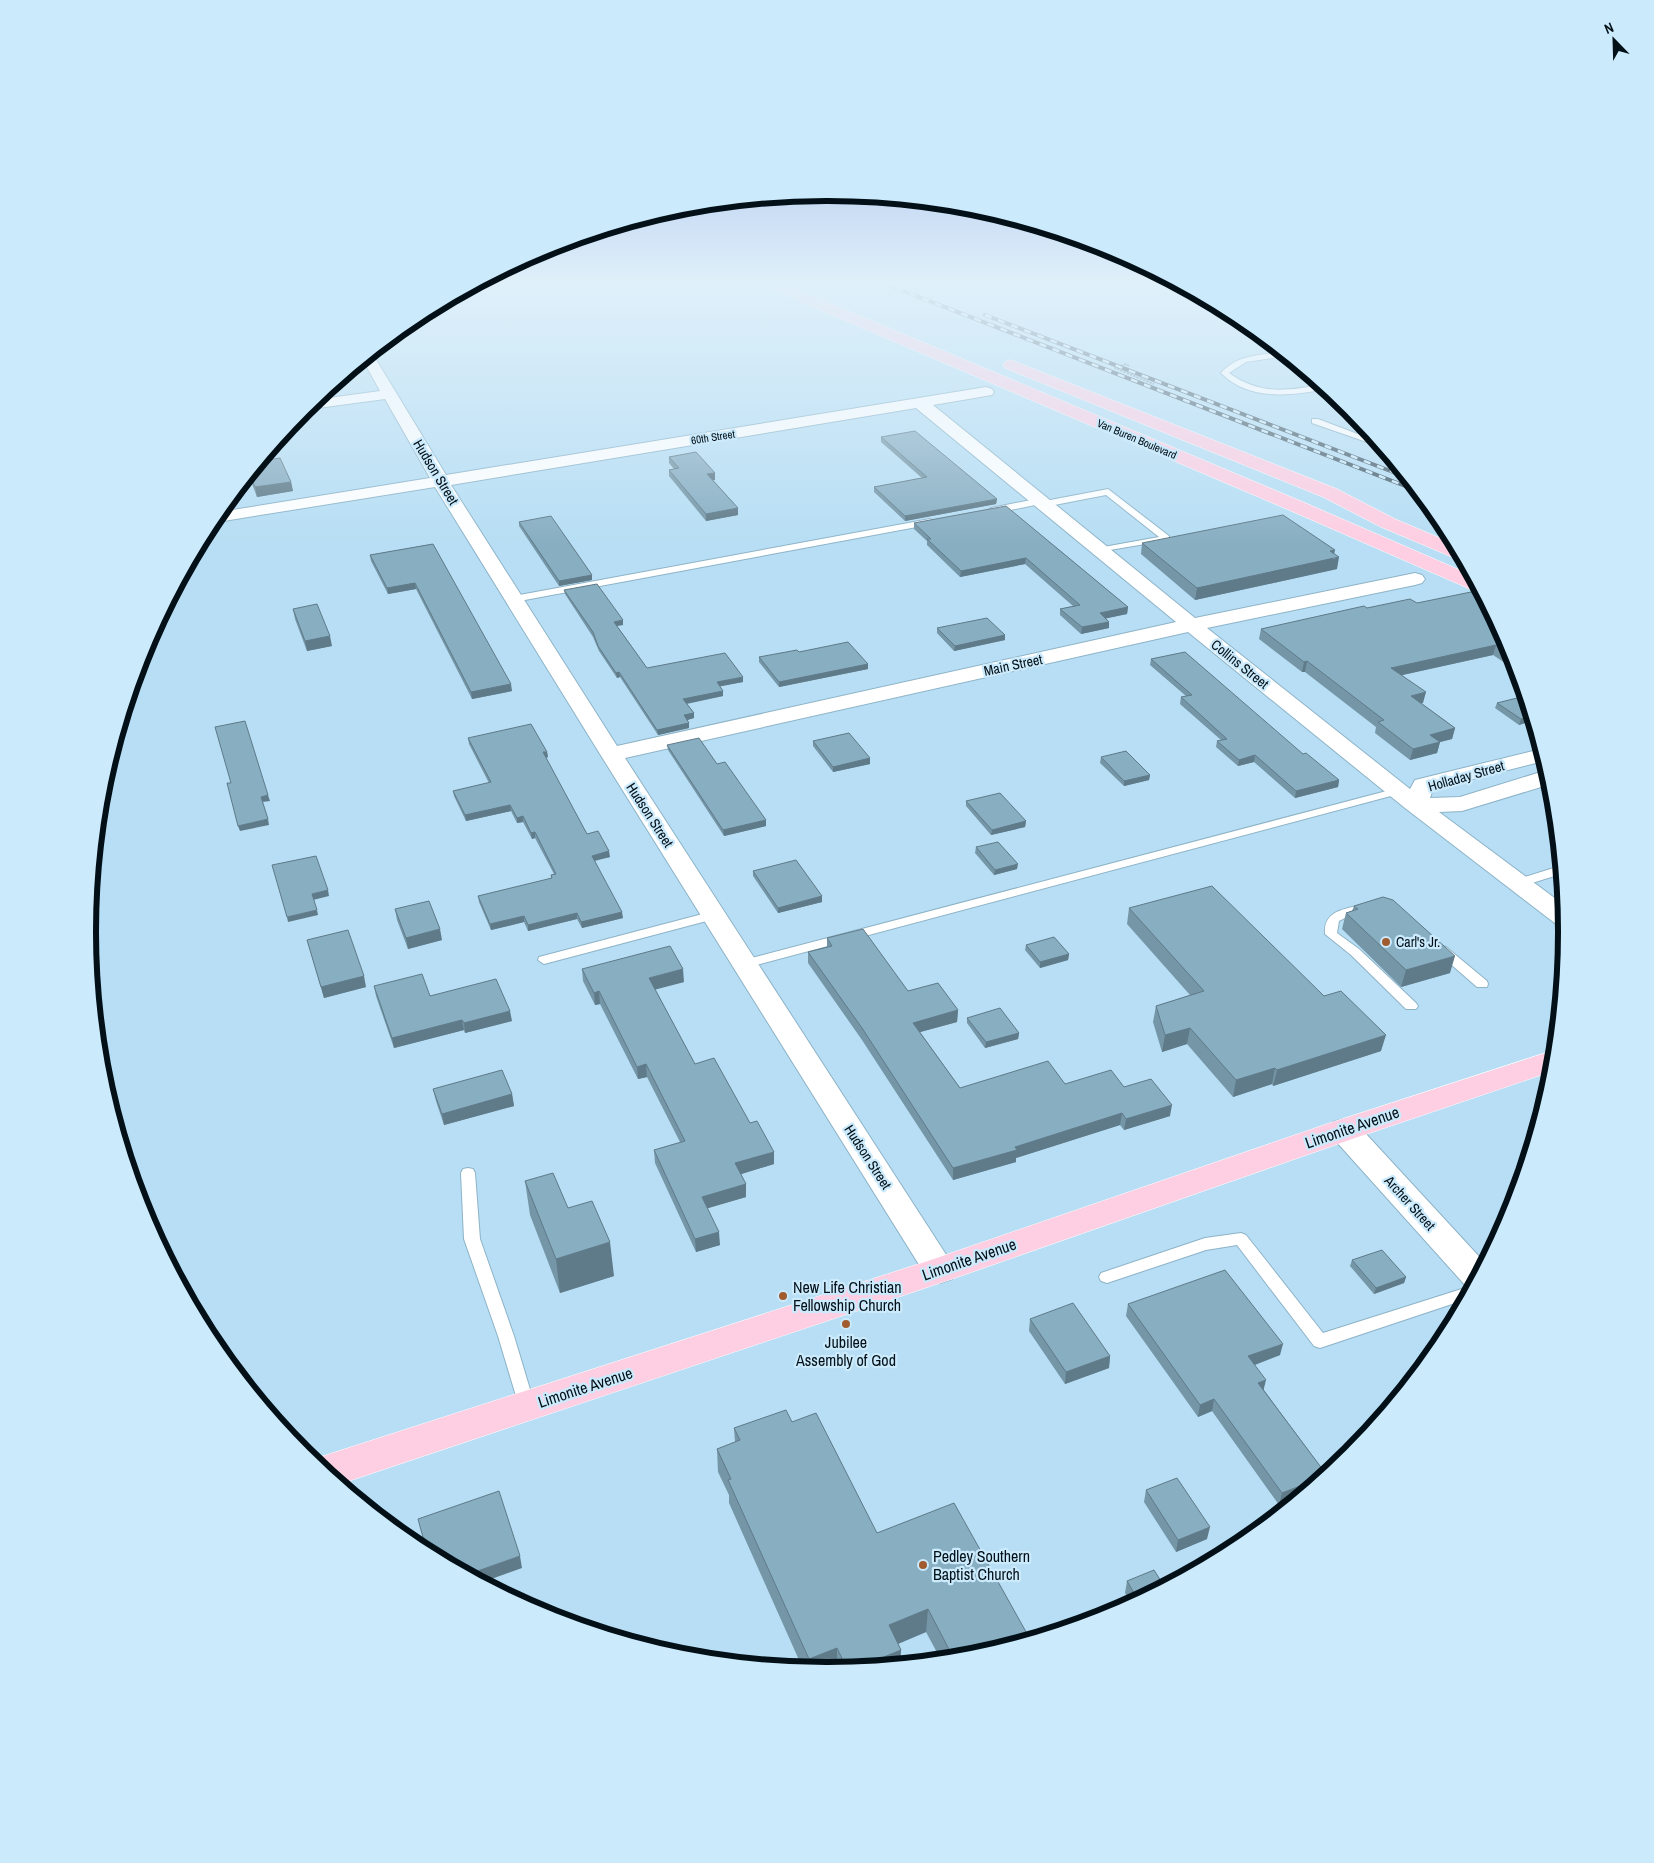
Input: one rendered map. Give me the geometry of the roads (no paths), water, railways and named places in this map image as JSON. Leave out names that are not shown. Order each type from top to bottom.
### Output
[{"type":"main road","name":"Van Buren Boulevard","points":[[974,370],[1296,506],[1469,583]]},
{"type":"main road","name":"Van Buren Boulevard","points":[[1024,370],[1330,494],[1388,523],[1449,548]]},
{"type":"main road","points":[[1330,494],[1402,517],[1438,531]]},
{"type":"main road","name":"Limonite Avenue","points":[[333,1470],[940,1270],[1344,1130],[1546,1063]]},
{"type":"street","name":"Hudson Street","points":[[376,370],[441,482],[611,754],[940,1270]]},
{"type":"street","name":"60th Street","points":[[226,516],[986,392]]},
{"type":"street","points":[[322,404],[390,394]]},
{"type":"street","name":"Collins Street","points":[[920,403],[1407,798],[1487,861],[1557,912]]},
{"type":"street","name":"Main Street","points":[[611,754],[1192,625],[1415,578]]},
{"type":"street","name":"Holladay Street","points":[[1407,798],[1423,786],[1536,756]]},
{"type":"street","name":"Holladay Street","points":[[1407,798],[1462,804],[1542,779]]},
{"type":"street","name":"Archer Street","points":[[1344,1130],[1473,1272]]},
{"type":"lane","points":[[1227,370],[1225,373],[1243,386],[1267,393],[1286,393],[1316,388]]},
{"type":"lane","points":[[1315,421],[1367,440]]},
{"type":"lane","points":[[982,512],[1108,492],[1166,538],[1100,550]]},
{"type":"lane","points":[[514,599],[943,520]]},
{"type":"lane","points":[[745,964],[1407,798]]},
{"type":"lane","points":[[1519,883],[1555,872]]},
{"type":"lane","points":[[1377,907],[1340,915],[1333,919],[1329,926],[1331,934],[1355,952],[1411,1006]]},
{"type":"lane","points":[[544,960],[714,915]]},
{"type":"lane","points":[[1431,940],[1482,984]]},
{"type":"lane","points":[[468,1172],[472,1239],[506,1336],[527,1406]]},
{"type":"lane","points":[[1107,1277],[1205,1244],[1241,1240],[1320,1341],[1461,1295]]},
{"type":"railway","points":[[1107,370],[1407,487]]},
{"type":"railway","points":[[1128,370],[1395,473]]},
{"type":"place","name":"Carl's Jr.","points":[[1386,942]]},
{"type":"place","name":"New Life Christian Fellowship Church","points":[[783,1296]]},
{"type":"place","name":"Jubilee Assembly of God","points":[[846,1324]]},
{"type":"place","name":"Pedley Southern Baptist Church","points":[[923,1565]]}]
